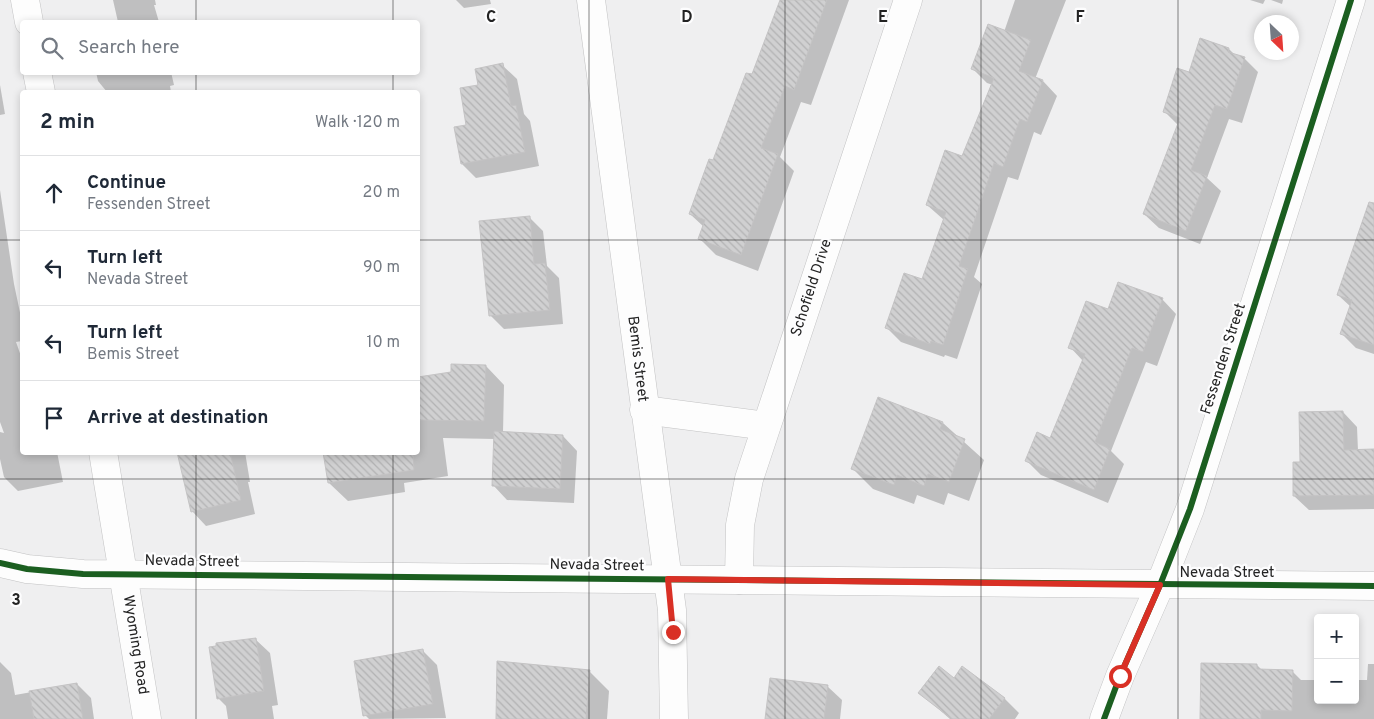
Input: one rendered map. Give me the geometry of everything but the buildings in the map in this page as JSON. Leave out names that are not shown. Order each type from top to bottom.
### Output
[{"type":"street","points":[[25,0],[29,20]]},
{"type":"street","name":"Bemis Street","points":[[591,0],[644,410],[668,579],[674,657],[674,719]]},
{"type":"street","name":"Schofield Drive","points":[[739,580],[740,525],[744,501],[766,426],[908,0]]},
{"type":"street","name":"Fessenden Street","points":[[1104,719],[1190,509],[1351,0]]},
{"type":"street","points":[[38,75],[41,90]]},
{"type":"street","points":[[644,410],[766,426]]},
{"type":"street","name":"Wyoming Road","points":[[104,455],[147,719]]},
{"type":"street","name":"Nevada Street","points":[[0,563],[55,572],[124,574],[1374,586]]},
{"type":"cycle path","points":[[1104,719],[1190,509],[1351,0]]},
{"type":"cycle path","points":[[0,563],[27,569],[83,574],[1374,586]]},
{"type":"route","points":[[673,632],[668,579],[1160,585],[1120,676]]}]
